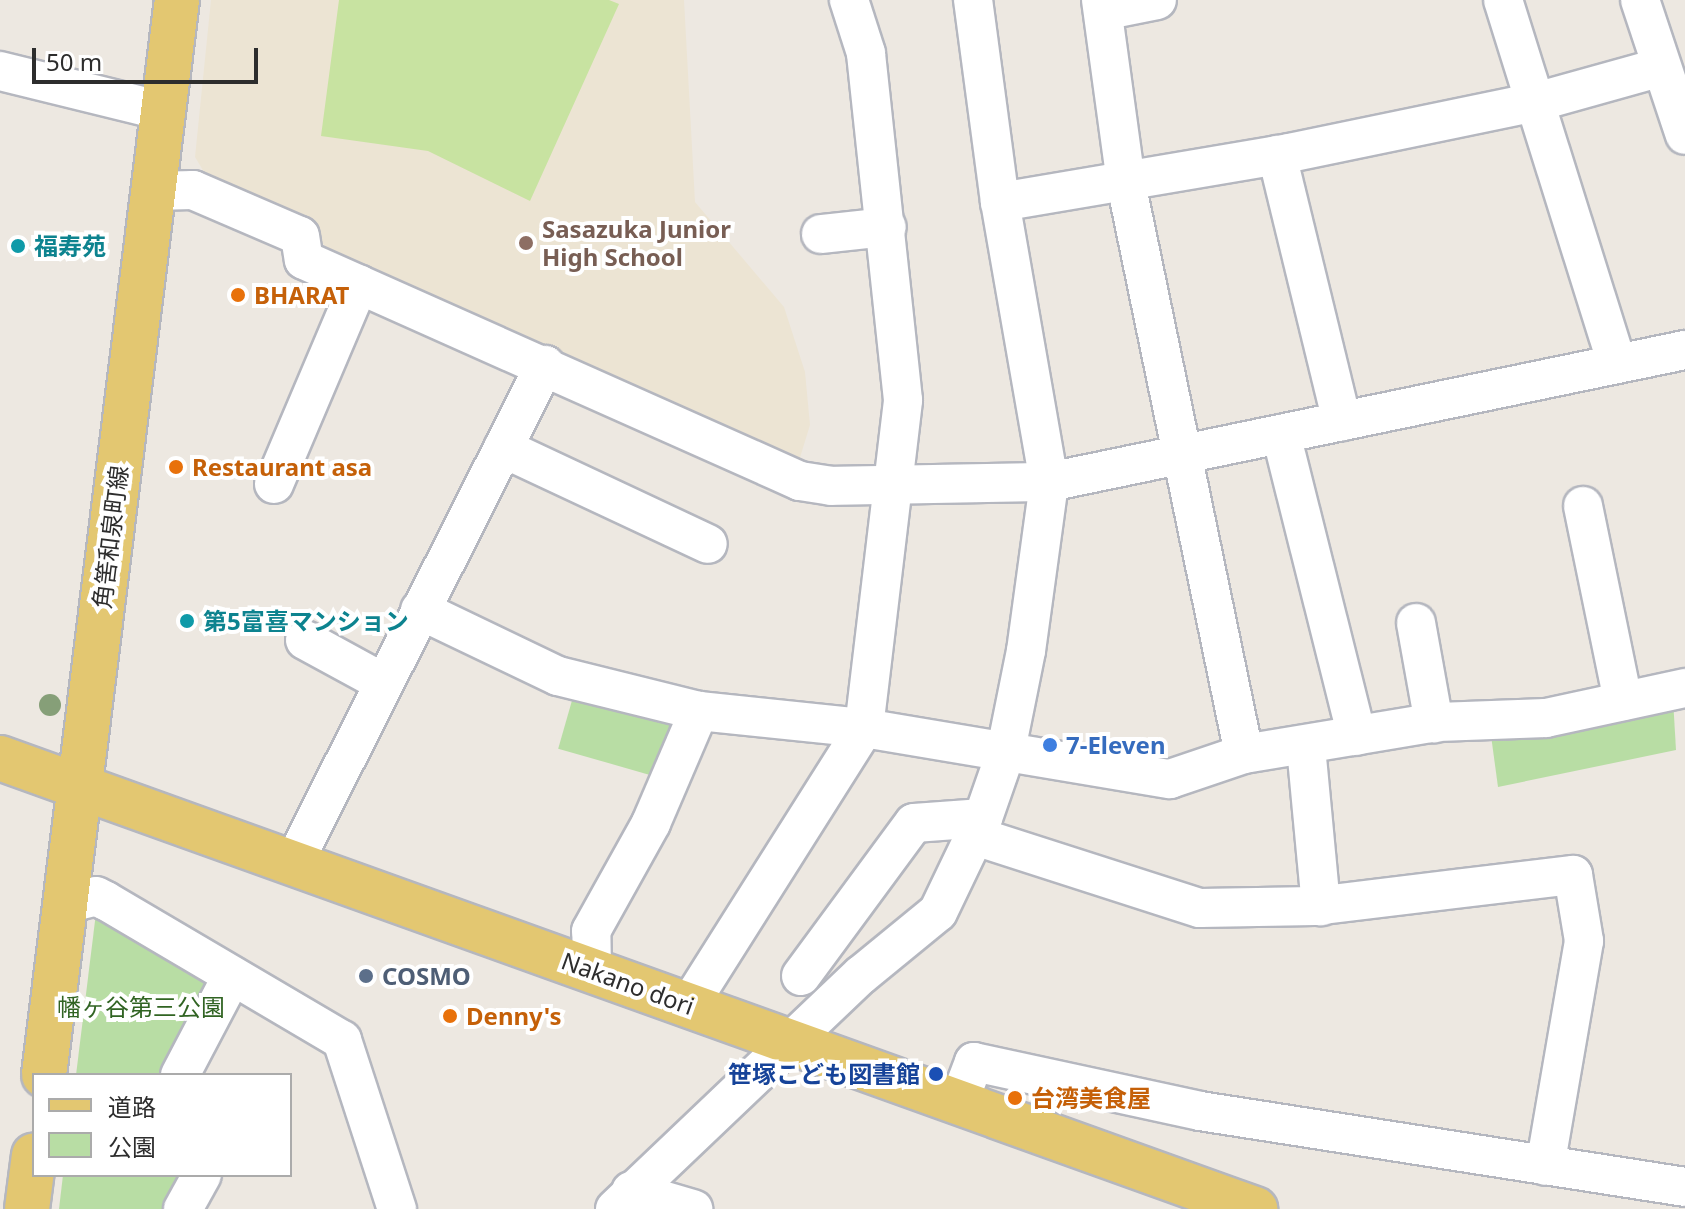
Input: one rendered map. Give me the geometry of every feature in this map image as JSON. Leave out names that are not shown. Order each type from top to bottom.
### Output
[{"type":"main road","name":"角筈和泉町線","points":[[44,1073],[177,0]]},
{"type":"main road","name":"Nakano dori","points":[[0,758],[1239,1206]]},
{"type":"main road","points":[[27,1209],[32,1170]]},
{"type":"street","points":[[689,1005],[864,728],[903,400],[887,227],[866,53],[849,0]]},
{"type":"street","points":[[623,1200],[861,975],[938,912],[978,827],[1005,755],[1026,651],[1049,482],[1000,202],[973,0]]},
{"type":"street","points":[[1157,0],[1102,6],[1126,183],[1244,754]]},
{"type":"street","points":[[1503,0],[1617,364]]},
{"type":"street","points":[[1641,0],[1685,135]]},
{"type":"street","points":[[1000,202],[1277,155],[1536,102],[1661,67]]},
{"type":"street","points":[[0,71],[163,111]]},
{"type":"street","points":[[1277,155],[1342,421]]},
{"type":"street","points":[[153,191],[193,190],[300,236],[304,260],[800,481],[893,485],[1049,482],[1685,350]]},
{"type":"street","points":[[821,234],[887,227]]},
{"type":"street","points":[[274,484],[359,284]]},
{"type":"street","points":[[294,862],[382,682],[545,365]]},
{"type":"street","points":[[1281,434],[1357,736]]},
{"type":"street","points":[[503,448],[708,544]]},
{"type":"street","points":[[1583,506],[1623,701]]},
{"type":"street","points":[[420,610],[558,676],[699,711],[864,728],[1005,755],[1170,779],[1244,754],[1306,747],[1434,723],[1546,718],[1685,688]]},
{"type":"street","points":[[1416,623],[1434,723]]},
{"type":"street","points":[[305,640],[382,682]]},
{"type":"street","points":[[592,970],[591,931],[651,823],[699,711]]},
{"type":"street","points":[[1306,747],[1321,906]]},
{"type":"street","points":[[801,976],[914,823],[978,827],[1200,908],[1321,906],[1573,875],[1584,941],[1545,1166]]},
{"type":"street","points":[[65,904],[96,896],[342,1040],[397,1209]]},
{"type":"street","points":[[844,921],[861,975]]},
{"type":"street","points":[[181,1073],[232,976]]},
{"type":"street","points":[[958,1104],[974,1062],[1200,1111],[1685,1187]]},
{"type":"street","points":[[183,1209],[201,1177]]},
{"type":"street","points":[[623,1200],[693,1209]]},
{"type":"shaded area","name":"Sasazuka Junior High School","points":[[211,0],[684,0],[695,202],[784,307],[805,372],[810,425],[798,464],[345,266],[300,221],[213,187],[195,157]]},
{"type":"green space","points":[[339,0],[609,0],[619,4],[530,201],[428,151],[321,136]]},
{"type":"green space","points":[[575,690],[679,720],[662,778],[558,749]]},
{"type":"green space","points":[[1673,699],[1676,750],[1498,787],[1490,728]]},
{"type":"green space","name":"幡ヶ谷第三公園","points":[[96,913],[202,975],[212,996],[170,1073],[76,1073]]},
{"type":"green space","points":[[63,1177],[179,1177],[163,1209],[59,1209]]},
{"type":"place","name":"Sasazuka Junior High School","points":[[526,243]]},
{"type":"place","name":"福寿苑","points":[[18,246]]},
{"type":"place","name":"BHARAT","points":[[238,295]]},
{"type":"place","name":"Restaurant asa","points":[[176,467]]},
{"type":"place","name":"第5富喜マンション","points":[[187,621]]},
{"type":"place","name":"7-Eleven","points":[[1050,745]]},
{"type":"place","name":"COSMO","points":[[366,976]]},
{"type":"place","name":"Denny's","points":[[450,1016]]},
{"type":"place","name":"笹塚こども図書館","points":[[936,1074]]},
{"type":"place","name":"台湾美食屋","points":[[1015,1098]]}]
